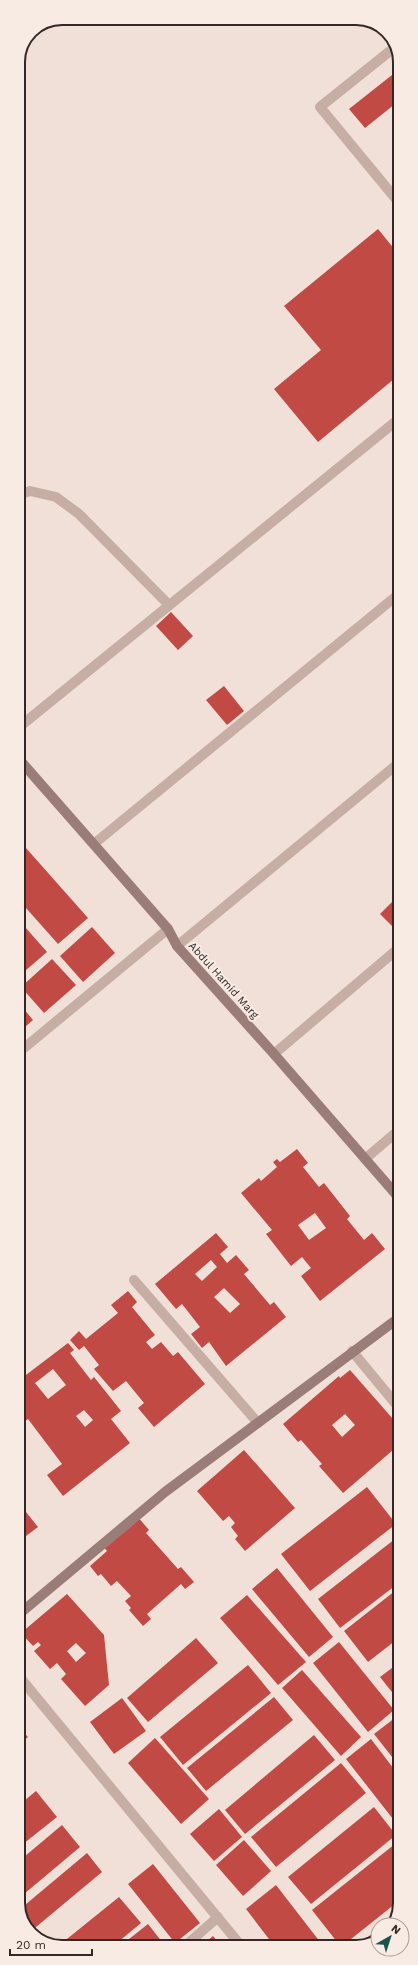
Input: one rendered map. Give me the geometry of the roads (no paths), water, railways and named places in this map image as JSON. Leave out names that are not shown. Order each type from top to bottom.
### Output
[{"type":"street","points":[[391,49],[320,107],[393,196]]},
{"type":"street","points":[[25,722],[393,424]]},
{"type":"street","points":[[25,493],[30,491],[56,497],[79,514],[169,605]]},
{"type":"street","points":[[95,843],[393,599]]},
{"type":"street","name":"Abdul Hamid Marg","points":[[25,766],[95,843],[168,928],[177,946],[274,1054],[393,1191]]},
{"type":"street","points":[[177,946],[393,768]]},
{"type":"street","points":[[25,1047],[168,928]]},
{"type":"street","points":[[274,1054],[393,953]]},
{"type":"street","points":[[365,1159],[393,1135]]},
{"type":"street","points":[[134,1280],[258,1423]]},
{"type":"street","points":[[25,1609],[165,1492],[393,1322]]},
{"type":"street","points":[[352,1352],[393,1401]]},
{"type":"street","points":[[25,1683],[236,1940]]},
{"type":"street","points":[[192,1940],[218,1917]]}]
